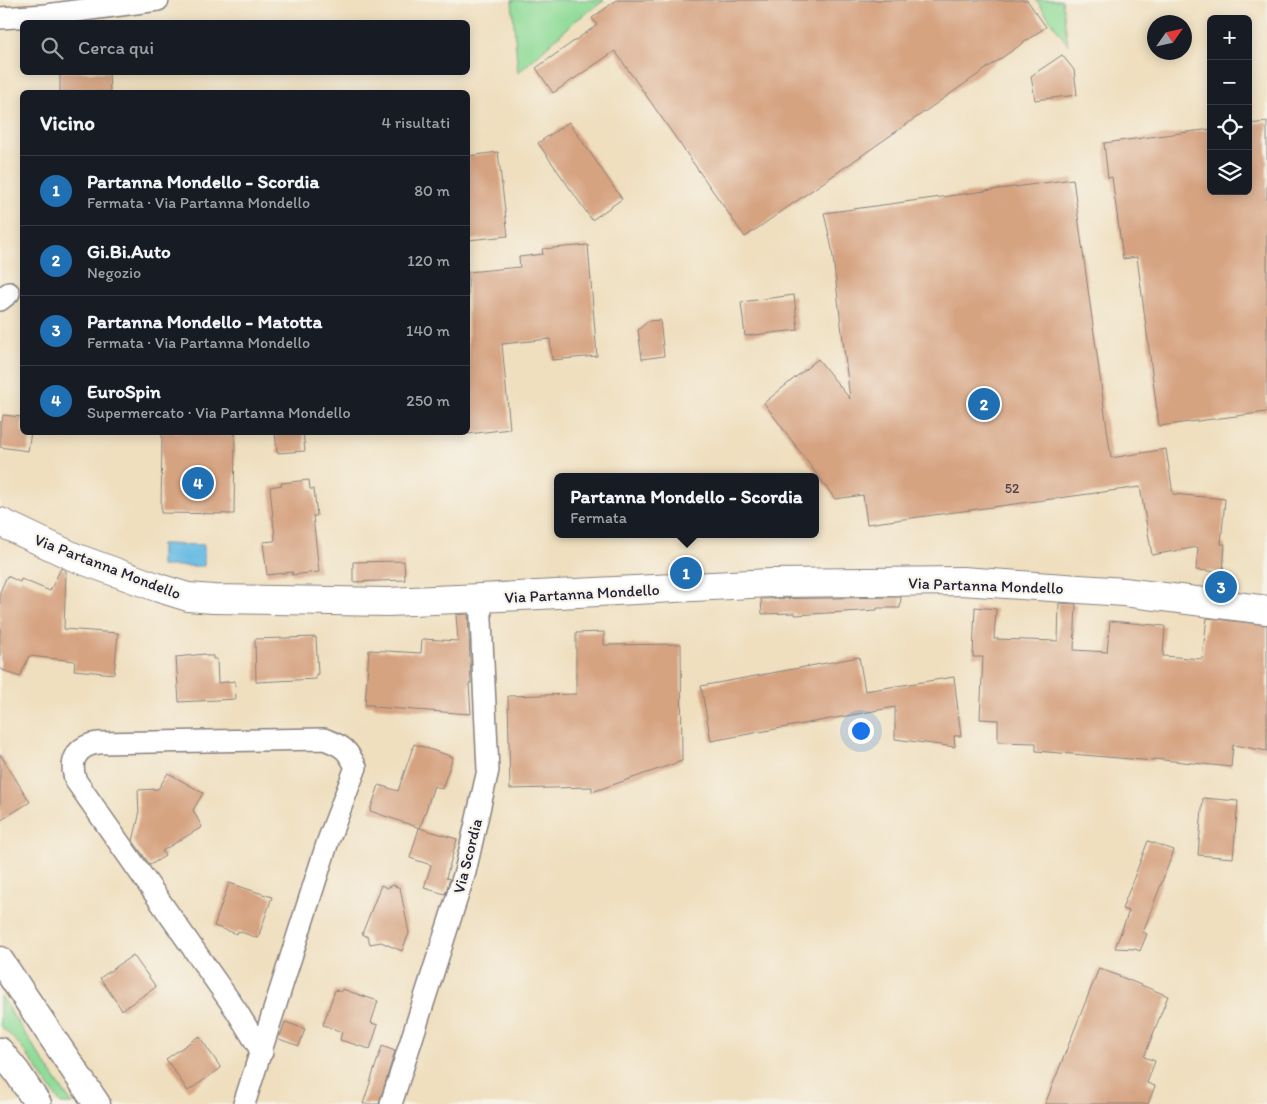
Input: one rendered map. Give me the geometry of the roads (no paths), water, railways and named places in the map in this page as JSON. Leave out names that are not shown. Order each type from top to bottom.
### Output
[{"type":"main road","name":"Via Partanna Mondello","points":[[0,522],[74,557],[188,597],[388,602],[771,583],[962,582],[1124,592],[1267,610]]},
{"type":"street","points":[[0,18],[46,15],[158,0]]},
{"type":"street","name":"Via Scordia","points":[[390,1104],[465,872],[488,770],[480,598]]},
{"type":"street","points":[[244,1104],[262,1052],[328,841],[356,767],[350,754],[339,745],[324,739],[99,743],[84,746],[78,751],[72,766],[76,780],[230,1002],[262,1052]]},
{"type":"street","points":[[0,960],[97,1104]]},
{"type":"street","points":[[0,1051],[17,1072],[38,1104]]},
{"type":"water","points":[[161,544],[204,545],[204,566],[161,566]]},
{"type":"place","name":"Gi.Bi.Auto","points":[[984,404]]},
{"type":"place","name":"EuroSpin","points":[[198,483]]},
{"type":"place","name":"Partanna Mondello - Scordia","points":[[686,573]]},
{"type":"place","name":"Partanna Mondello - Matotta","points":[[1221,587]]}]
